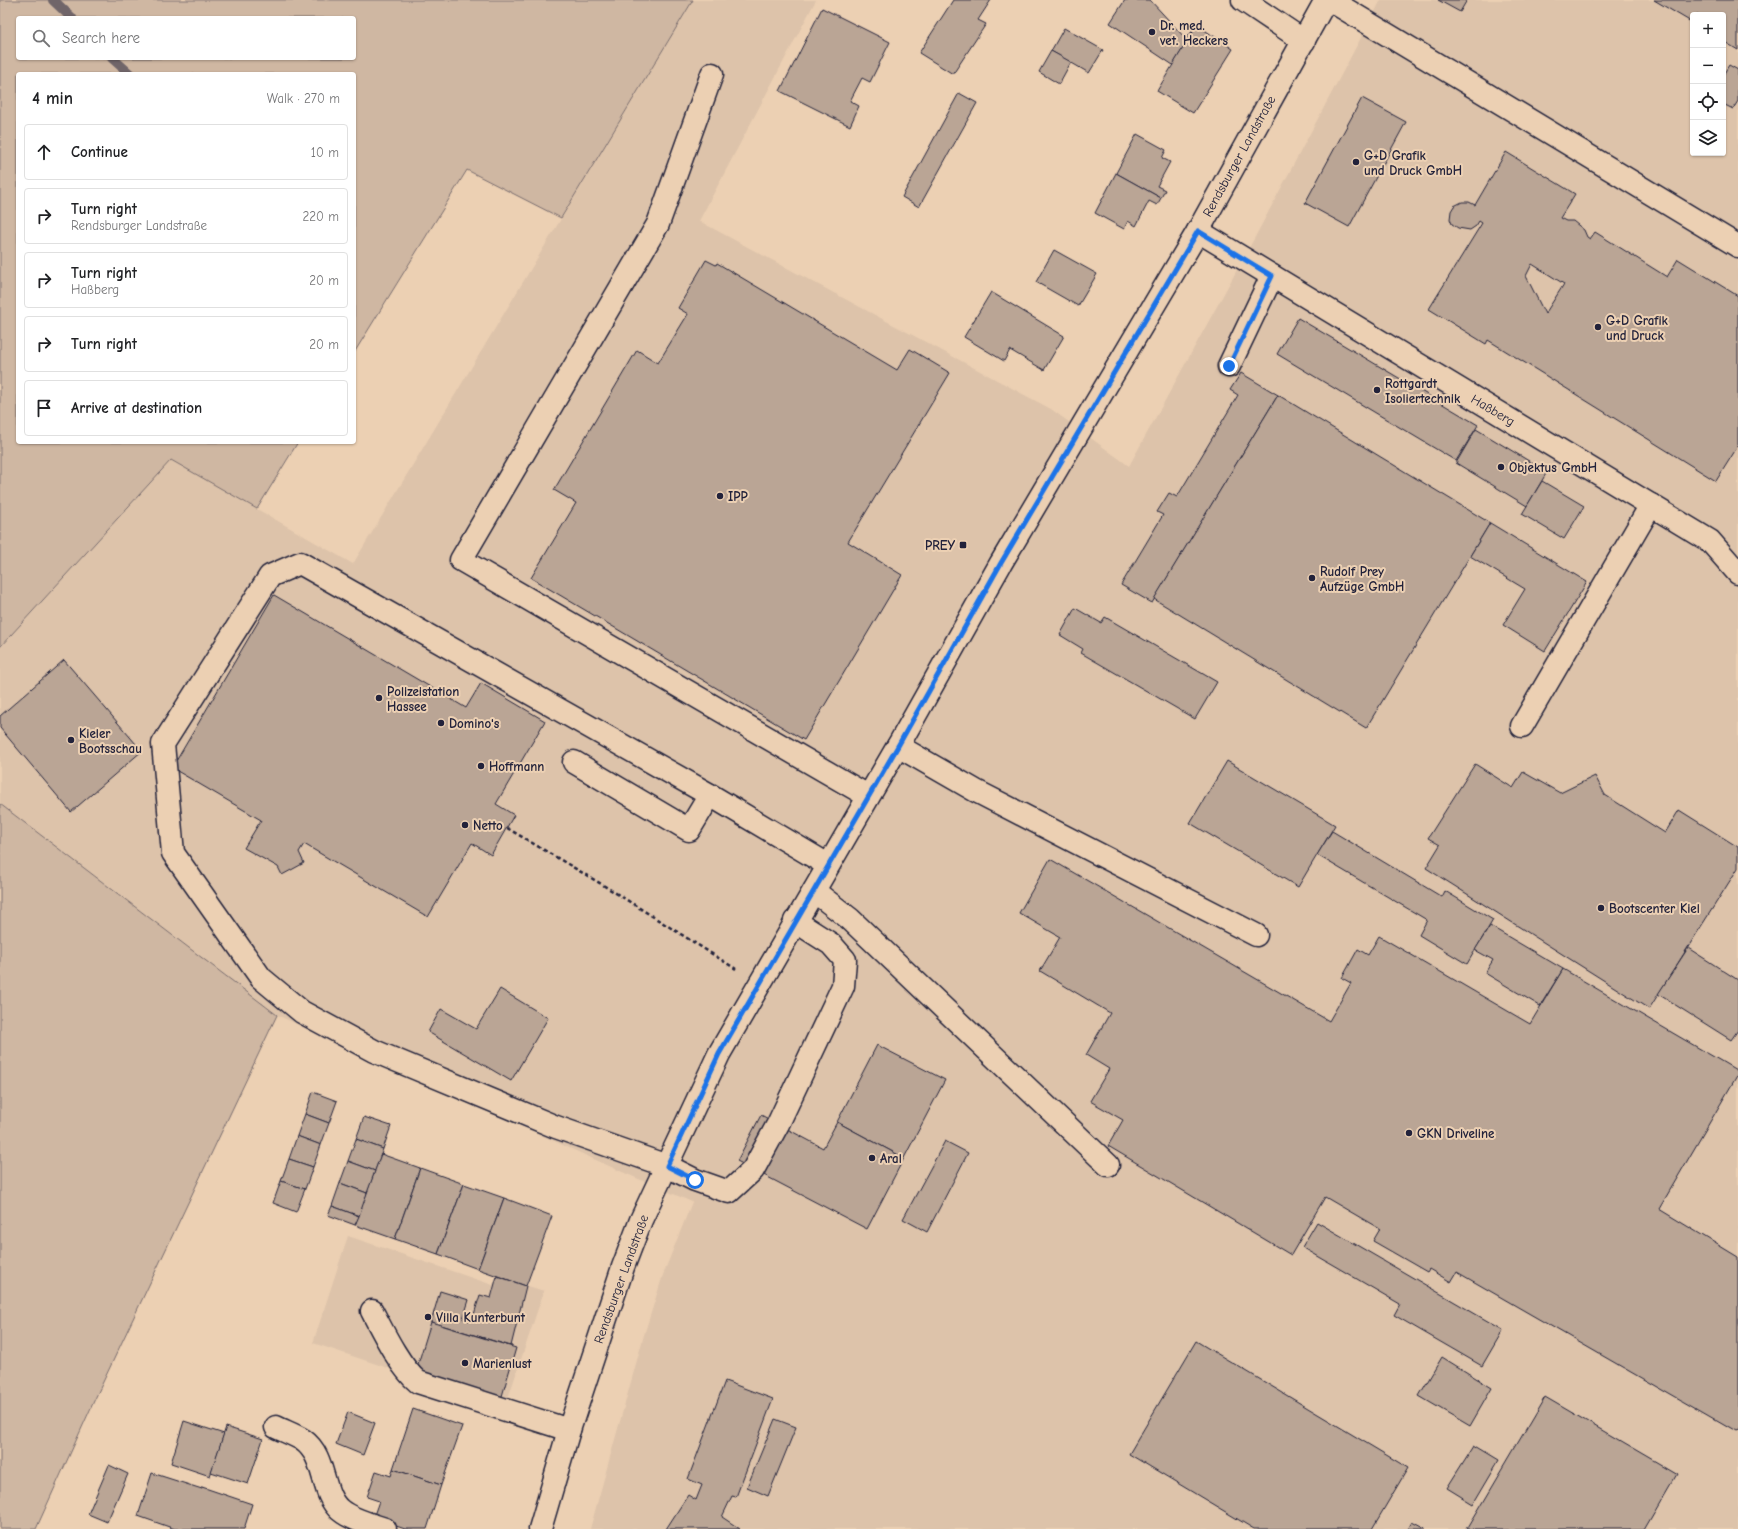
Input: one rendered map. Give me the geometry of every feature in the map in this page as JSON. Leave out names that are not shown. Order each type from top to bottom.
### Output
[{"type":"street","points":[[1243,0],[1304,41]]},
{"type":"street","name":"Rendsburger Landstraße","points":[[540,1529],[569,1430],[622,1267],[641,1220],[719,1054],[898,746],[1005,556],[1198,231],[1326,0]]},
{"type":"street","points":[[1330,0],[1738,246]]},
{"type":"street","points":[[712,74],[658,224],[461,560],[868,796]]},
{"type":"street","name":"Haßberg","points":[[1198,231],[1710,541],[1738,573]]},
{"type":"street","points":[[1229,366],[1272,276]]},
{"type":"street","points":[[1522,726],[1651,505]]},
{"type":"street","points":[[795,921],[831,944],[845,960],[843,986],[778,1124],[753,1170],[729,1192],[695,1180],[667,1166],[556,1127],[374,1051],[302,1012],[261,978],[173,852],[163,744],[270,576],[300,563],[710,795],[828,865]]},
{"type":"street","points":[[898,746],[976,791],[1256,935]]},
{"type":"street","points":[[574,762],[689,830],[710,795]]},
{"type":"street","points":[[814,891],[850,918],[1108,1165]]},
{"type":"street","points":[[372,1311],[410,1375],[418,1382],[569,1430]]},
{"type":"street","points":[[276,1427],[304,1441],[314,1453],[322,1467],[327,1491],[339,1510],[359,1521],[385,1529]]},
{"type":"path","points":[[507,828],[603,885],[760,984]]},
{"type":"shaded area","points":[[0,0],[693,0],[561,218],[467,170],[356,350],[356,72],[16,72],[16,444],[297,444],[257,509],[171,460],[0,647]]},
{"type":"shaded area","points":[[693,0],[816,0],[699,221],[1051,409],[1129,466],[1254,239],[1381,0],[1738,0],[1738,1529],[590,1529],[644,1335],[663,1275],[692,1202],[620,1171],[277,1015],[0,804],[0,647],[171,460],[353,564]]},
{"type":"shaded area","points":[[0,804],[277,1015],[94,1401],[36,1529],[0,1529]]},
{"type":"shaded area","name":"Villa Kunterbunt","points":[[348,1236],[493,1285],[497,1276],[544,1291],[505,1407],[313,1343]]},
{"type":"building","points":[[953,0],[991,0],[978,20],[986,24],[953,74],[919,53]]},
{"type":"building","name":"Dr. med. vet. Heckers","points":[[1125,0],[1150,0],[1186,39],[1197,25],[1173,65],[1110,23]]},
{"type":"building","points":[[1438,0],[1467,0],[1460,12]]},
{"type":"building","points":[[1654,0],[1738,0],[1738,50],[1726,43],[1726,12],[1690,12],[1690,21]]},
{"type":"building","points":[[822,8],[890,42],[870,82],[862,78],[850,101],[859,106],[850,126],[780,91]]},
{"type":"building","points":[[1197,25],[1233,49],[1193,113],[1157,91]]},
{"type":"building","points":[[1064,28],[1103,50],[1089,73],[1051,51]]},
{"type":"building","points":[[1051,51],[1071,62],[1059,84],[1039,72]]},
{"type":"building","points":[[1729,65],[1738,70],[1738,101],[1733,109],[1726,106],[1726,70]]},
{"type":"building","points":[[959,93],[977,103],[919,207],[902,197]]},
{"type":"building","name":"G+D Grafik und Druck GmbH","points":[[1362,98],[1406,122],[1349,227],[1305,203]]},
{"type":"building","points":[[1137,134],[1166,150],[1162,158],[1170,162],[1157,186],[1165,190],[1161,198],[1116,173]]},
{"type":"building","name":"G+D Grafik und Druck","points":[[1506,152],[1575,194],[1560,218],[1566,221],[1573,221],[1584,230],[1587,237],[1590,239],[1595,232],[1667,277],[1678,259],[1738,296],[1738,446],[1716,481],[1488,340],[1486,344],[1429,309],[1482,223],[1479,221],[1476,226],[1470,230],[1458,228],[1452,224],[1450,219],[1451,211],[1454,206],[1462,202],[1469,202],[1475,205]],"holes":[[[1532,264],[1564,284],[1545,314],[1526,276]]]},
{"type":"building","points":[[1116,173],[1161,198],[1157,205],[1149,201],[1136,226],[1128,221],[1124,229],[1095,213]]},
{"type":"building","points":[[1054,250],[1097,274],[1078,306],[1036,282]]},
{"type":"building","name":"IPP","points":[[706,260],[716,265],[717,263],[897,370],[910,349],[950,373],[848,542],[902,575],[804,740],[531,578],[576,503],[554,490],[637,350],[658,363],[688,314],[678,308]]},
{"type":"building","points":[[991,292],[1064,336],[1044,370],[1010,350],[1004,361],[964,337]]},
{"type":"building","name":"Rottgardt Isoliertechnik","points":[[1298,318],[1478,425],[1456,461],[1277,354]]},
{"type":"building","points":[[1241,373],[1278,395],[1152,603],[1121,585],[1163,515],[1157,512],[1169,493],[1177,497],[1238,395],[1230,390]]},
{"type":"building","name":"Rudolf Prey Aufzüge GmbH","points":[[1278,395],[1490,523],[1366,728],[1154,599]]},
{"type":"building","name":"Objektus GmbH","points":[[1476,429],[1547,472],[1527,506],[1456,463]]},
{"type":"building","points":[[1542,481],[1584,506],[1564,539],[1522,514]]},
{"type":"building","points":[[1490,523],[1587,582],[1545,651],[1503,625],[1525,589],[1470,556]]},
{"type":"building","points":[[274,595],[466,708],[481,683],[545,721],[496,804],[514,815],[491,855],[472,843],[428,917],[304,844],[299,852],[304,863],[282,875],[278,867],[244,848],[261,820],[172,768]]},
{"type":"building","points":[[1075,608],[1101,623],[1105,617],[1217,682],[1195,719],[1081,653],[1083,649],[1060,635]]},
{"type":"building","name":"Kieler Bootsschau","points":[[64,660],[142,751],[71,812],[0,728],[0,716]]},
{"type":"building","points":[[1227,761],[1335,825],[1298,887],[1190,823]]},
{"type":"building","name":"Bootscenter Kiel","points":[[1475,764],[1513,788],[1523,772],[1560,793],[1595,776],[1605,795],[1665,833],[1679,810],[1738,847],[1738,868],[1649,1009],[1426,868],[1440,845],[1428,838]]},
{"type":"building","points":[[1332,831],[1442,897],[1445,891],[1493,920],[1467,964],[1419,935],[1427,920],[1317,855]]},
{"type":"building","name":"GKN Driveline","points":[[1050,859],[1329,1021],[1351,983],[1342,978],[1358,949],[1368,955],[1379,936],[1530,1024],[1563,969],[1738,1071],[1738,1074],[1659,1209],[1738,1257],[1738,1429],[1735,1432],[1457,1272],[1451,1282],[1429,1269],[1427,1272],[1373,1241],[1380,1229],[1325,1197],[1291,1255],[1108,1146],[1123,1120],[1090,1101],[1109,1069],[1086,1055],[1110,1013],[1040,971],[1060,937],[1019,913]]},
{"type":"building","points":[[1490,926],[1563,969],[1540,1006],[1485,973],[1493,960],[1475,950]]},
{"type":"building","points":[[1688,948],[1738,980],[1738,1030],[1731,1040],[1658,994]]},
{"type":"building","points":[[500,989],[548,1018],[511,1081],[428,1032],[441,1009],[476,1029]]},
{"type":"building","points":[[877,1045],[945,1080],[904,1158],[837,1122]]},
{"type":"building","points":[[313,1092],[337,1101],[329,1123],[305,1114]]},
{"type":"building","points":[[305,1114],[329,1123],[321,1145],[297,1136]]},
{"type":"building","points":[[761,1115],[823,1148],[837,1122],[904,1158],[867,1229],[737,1161]]},
{"type":"building","points":[[364,1117],[391,1126],[383,1149],[356,1139]]},
{"type":"building","points":[[297,1136],[321,1145],[313,1167],[289,1159]]},
{"type":"building","points":[[356,1139],[383,1149],[375,1171],[348,1161]]},
{"type":"building","points":[[945,1141],[968,1153],[927,1232],[903,1219]]},
{"type":"building","points":[[381,1154],[420,1168],[395,1239],[355,1225]]},
{"type":"building","points":[[289,1159],[313,1167],[305,1189],[281,1181]]},
{"type":"building","points":[[348,1161],[375,1171],[367,1193],[340,1183]]},
{"type":"building","points":[[420,1168],[464,1184],[438,1254],[395,1239]]},
{"type":"building","points":[[281,1181],[305,1189],[296,1212],[273,1203]]},
{"type":"building","points":[[340,1183],[367,1193],[359,1216],[332,1206]]},
{"type":"building","points":[[464,1184],[504,1198],[478,1269],[438,1254]]},
{"type":"building","points":[[504,1198],[552,1216],[526,1286],[478,1269]]},
{"type":"building","points":[[332,1206],[359,1216],[355,1225],[328,1215]]},
{"type":"building","points":[[1317,1222],[1503,1330],[1482,1366],[1394,1315],[1400,1304],[1302,1247]]},
{"type":"building","points":[[497,1276],[526,1286],[511,1346],[431,1322],[440,1291],[469,1300],[463,1319],[472,1321],[480,1295],[491,1298]]},
{"type":"building","name":"Marienlust","points":[[431,1322],[516,1348],[500,1403],[414,1377]]},
{"type":"building","points":[[1196,1341],[1408,1468],[1372,1529],[1254,1529],[1129,1454]]},
{"type":"building","points":[[1442,1357],[1492,1388],[1470,1426],[1419,1396]]},
{"type":"building","points":[[725,1381],[773,1399],[736,1497],[732,1496],[722,1517],[740,1529],[666,1529],[688,1495],[696,1500],[702,1485],[688,1479]]},
{"type":"building","points":[[1545,1397],[1677,1474],[1645,1529],[1467,1529]]},
{"type":"building","points":[[413,1409],[462,1426],[441,1485],[393,1469]]},
{"type":"building","points":[[348,1412],[375,1423],[363,1455],[336,1444]]},
{"type":"building","points":[[775,1419],[796,1427],[768,1496],[747,1487]]},
{"type":"building","points":[[184,1421],[224,1434],[210,1476],[171,1463]]},
{"type":"building","points":[[226,1427],[263,1439],[248,1484],[211,1472]]},
{"type":"building","points":[[1474,1445],[1499,1460],[1473,1504],[1447,1488]]},
{"type":"building","points":[[109,1465],[128,1474],[107,1522],[88,1514]]},
{"type":"building","points":[[393,1469],[441,1485],[427,1529],[405,1529],[373,1518],[379,1501],[367,1497],[376,1471],[391,1476]]},
{"type":"building","points":[[152,1473],[202,1489],[202,1487],[252,1504],[244,1529],[175,1529],[138,1516]]},
{"type":"building","points":[[1412,1522],[1425,1529],[1408,1529]]},
{"type":"waterway","points":[[53,0],[70,16]]},
{"type":"waterway","points":[[114,60],[128,72]]},
{"type":"place","name":"Dr. med. vet. Heckers","points":[[1152,32]]},
{"type":"place","name":"G+D Grafik und Druck GmbH","points":[[1356,162]]},
{"type":"place","name":"G+D Grafik und Druck","points":[[1598,327]]},
{"type":"place","name":"Rottgardt Isoliertechnik","points":[[1377,390]]},
{"type":"place","name":"Objektus GmbH","points":[[1501,467]]},
{"type":"place","name":"IPP","points":[[720,496]]},
{"type":"place","name":"PREY","points":[[963,545]]},
{"type":"place","name":"Rudolf Prey Aufzüge GmbH","points":[[1312,578]]},
{"type":"place","name":"Polizeistation Hassee","points":[[379,698]]},
{"type":"place","name":"Domino's","points":[[441,723]]},
{"type":"place","name":"Kieler Bootsschau","points":[[71,740]]},
{"type":"place","name":"Hoffmann","points":[[481,766]]},
{"type":"place","name":"Netto","points":[[465,825]]},
{"type":"place","name":"Bootscenter Kiel","points":[[1601,908]]},
{"type":"place","name":"GKN Driveline","points":[[1409,1133]]},
{"type":"place","name":"Aral","points":[[872,1158]]},
{"type":"place","name":"Villa Kunterbunt","points":[[428,1317]]},
{"type":"place","name":"Marienlust","points":[[465,1363]]},
{"type":"route","points":[[695,1180],[667,1166],[719,1054],[898,746],[1001,563],[1198,231],[1272,276],[1229,366]]}]
